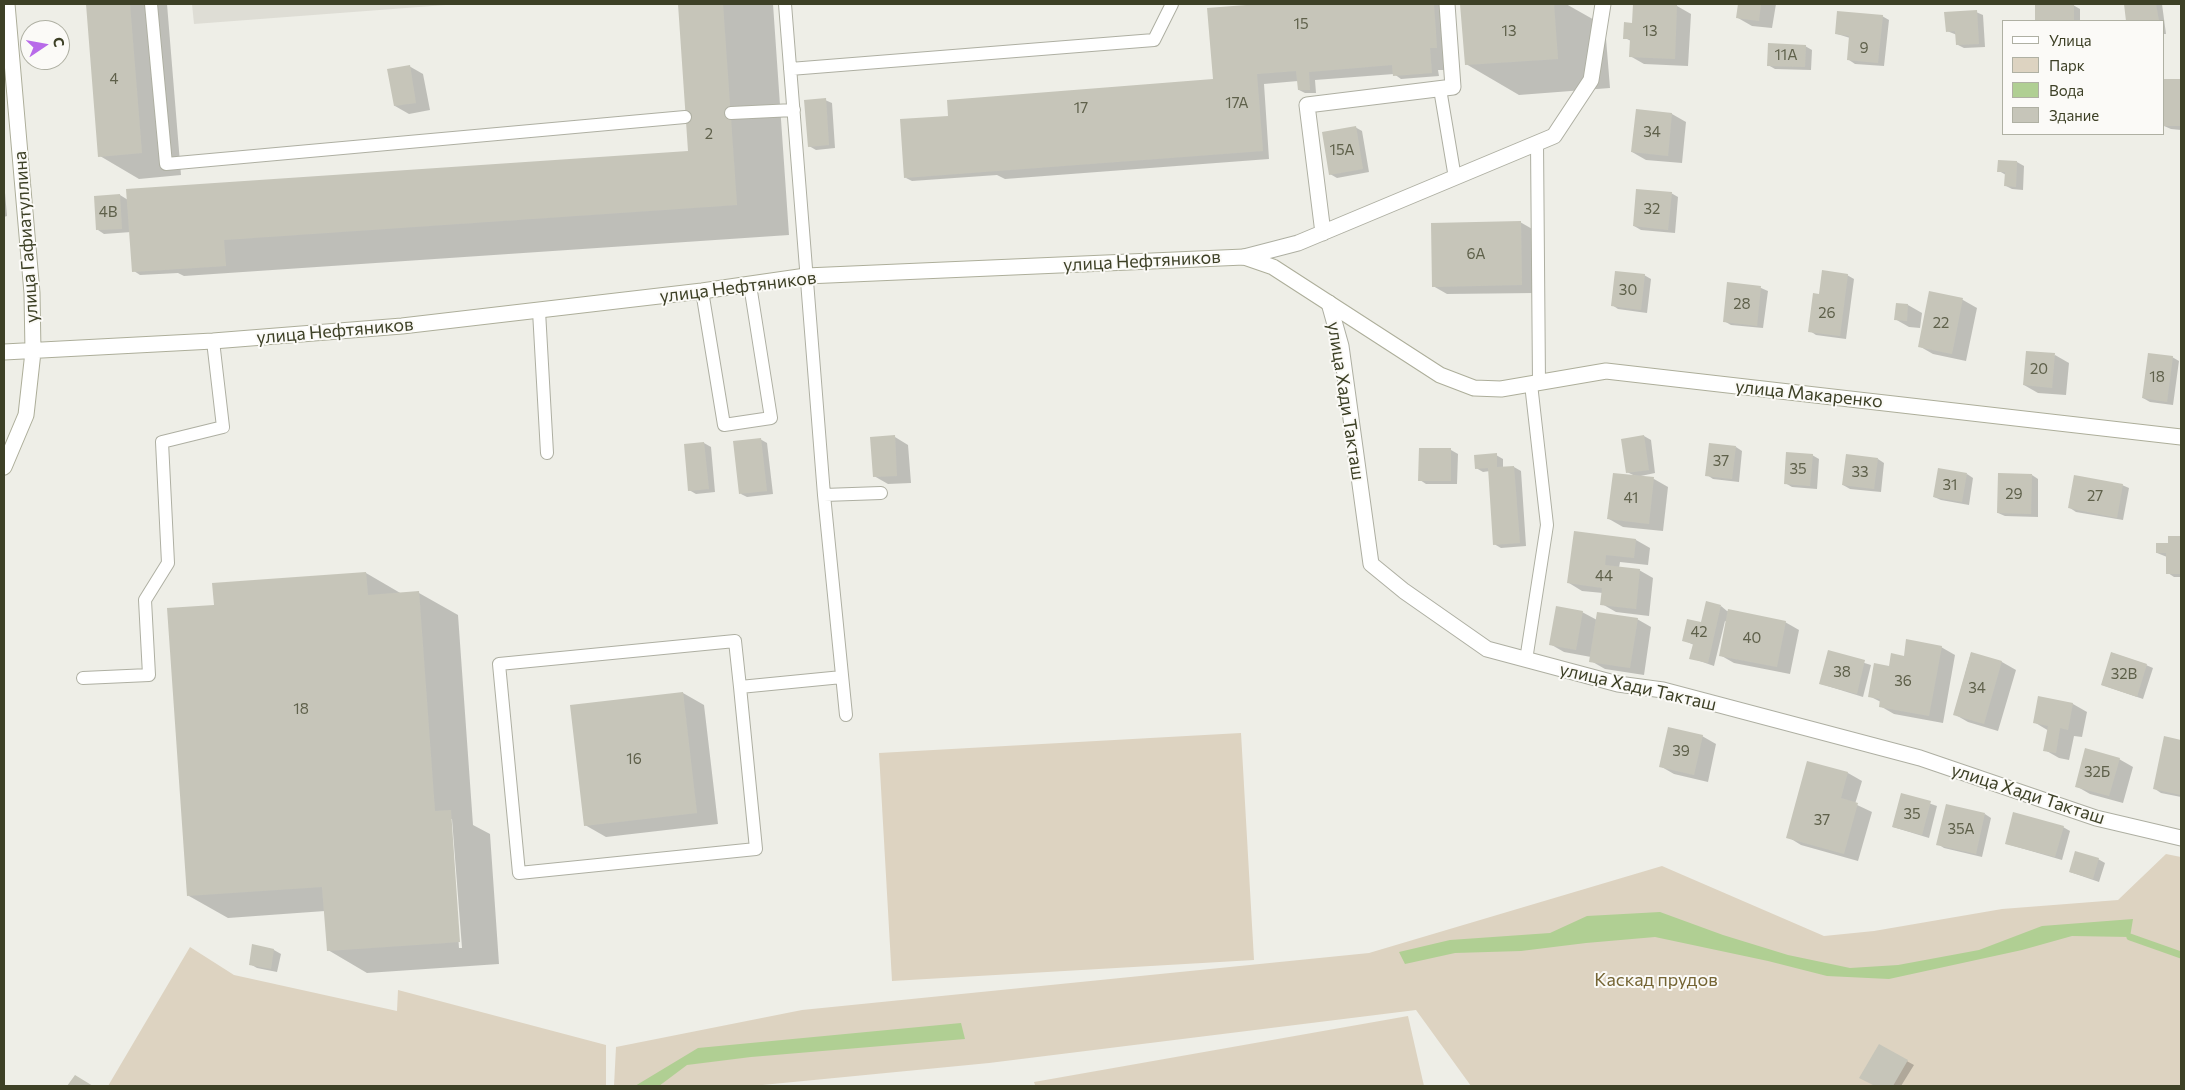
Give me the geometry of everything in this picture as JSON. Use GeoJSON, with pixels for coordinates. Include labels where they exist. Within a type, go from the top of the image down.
{"type":"FeatureCollection","features":[{"type":"Feature","properties":{"kind":"street","name":"улица Гафиатуллина"},"geometry":{"type":"LineString","coordinates":[[4,468],[26,415],[33,352],[32,293],[7,4]]}},
{"type":"Feature","properties":{"kind":"street"},"geometry":{"type":"LineString","coordinates":[[1323,233],[1307,105],[1453,87],[1447,4]]}},
{"type":"Feature","properties":{"kind":"street"},"geometry":{"type":"LineString","coordinates":[[1244,256],[1298,243],[1554,136],[1591,80],[1603,4]]}},
{"type":"Feature","properties":{"kind":"street","name":"улица Нефтяников"},"geometry":{"type":"LineString","coordinates":[[4,352],[33,352],[214,341],[402,326],[702,291],[806,276],[1244,256],[1273,267],[1440,375]]}},
{"type":"Feature","properties":{"kind":"street","name":"улица Хади Такташ"},"geometry":{"type":"LineString","coordinates":[[1329,303],[1341,346],[1371,564],[1404,591],[1486,649],[1618,684],[1663,690],[1920,758],[2096,818],[2181,838]]}},
{"type":"Feature","properties":{"kind":"street","name":"улица Макаренко"},"geometry":{"type":"LineString","coordinates":[[1440,375],[1474,388],[1501,389],[1606,371],[2181,437]]}},
{"type":"Feature","properties":{"kind":"lane"},"geometry":{"type":"LineString","coordinates":[[151,4],[166,164],[685,116]]}},
{"type":"Feature","properties":{"kind":"lane"},"geometry":{"type":"LineString","coordinates":[[785,4],[824,495],[846,715]]}},
{"type":"Feature","properties":{"kind":"lane"},"geometry":{"type":"LineString","coordinates":[[790,69],[1154,40],[1172,4]]}},
{"type":"Feature","properties":{"kind":"lane"},"geometry":{"type":"LineString","coordinates":[[1440,89],[1455,178]]}},
{"type":"Feature","properties":{"kind":"lane"},"geometry":{"type":"LineString","coordinates":[[730,114],[794,110]]}},
{"type":"Feature","properties":{"kind":"lane"},"geometry":{"type":"LineString","coordinates":[[1526,660],[1547,525],[1535,383],[1537,144]]}},
{"type":"Feature","properties":{"kind":"lane"},"geometry":{"type":"LineString","coordinates":[[702,291],[724,425],[771,418],[750,285]]}},
{"type":"Feature","properties":{"kind":"lane"},"geometry":{"type":"LineString","coordinates":[[539,311],[547,453]]}},
{"type":"Feature","properties":{"kind":"lane"},"geometry":{"type":"LineString","coordinates":[[83,678],[149,675],[145,600],[168,563],[162,442],[223,427],[214,341]]}},
{"type":"Feature","properties":{"kind":"lane"},"geometry":{"type":"LineString","coordinates":[[824,495],[881,494]]}},
{"type":"Feature","properties":{"kind":"lane"},"geometry":{"type":"LineString","coordinates":[[735,641],[740,687],[756,849],[520,873],[499,664],[735,641]]}},
{"type":"Feature","properties":{"kind":"lane"},"geometry":{"type":"LineString","coordinates":[[740,687],[842,677]]}},
{"type":"Feature","properties":{"kind":"shaded area"},"geometry":{"type":"Polygon","coordinates":[[[192,4],[459,4],[194,24],[192,4]]]}},
{"type":"Feature","properties":{"kind":"green space"},"geometry":{"type":"Polygon","coordinates":[[[1241,733],[1254,960],[892,981],[879,753],[1241,733]]]}},
{"type":"Feature","properties":{"kind":"green space","name":"Каскад прудов"},"geometry":{"type":"Polygon","coordinates":[[[2166,854],[2181,857],[2181,1086],[1471,1086],[1416,1010],[989,1063],[752,1086],[614,1086],[616,1047],[802,1010],[1369,953],[1662,866],[1824,936],[1874,931],[2002,909],[2118,900],[2166,854]]]}},
{"type":"Feature","properties":{"kind":"green space"},"geometry":{"type":"Polygon","coordinates":[[[190,947],[234,975],[397,1011],[398,990],[606,1045],[606,1086],[108,1086],[190,947]]]}},
{"type":"Feature","properties":{"kind":"green space"},"geometry":{"type":"Polygon","coordinates":[[[1408,1016],[1424,1086],[1031,1086],[1035,1085],[1034,1082],[1408,1016]]]}},
{"type":"Feature","properties":{"kind":"water"},"geometry":{"type":"Polygon","coordinates":[[[1660,912],[1723,935],[1788,955],[1850,968],[1898,965],[1979,950],[2042,926],[2133,919],[2130,937],[2072,936],[2022,950],[1889,979],[1827,976],[1768,961],[1655,937],[1521,951],[1455,953],[1405,964],[1399,952],[1450,940],[1550,933],[1587,916],[1660,912]]]}},
{"type":"Feature","properties":{"kind":"water"},"geometry":{"type":"Polygon","coordinates":[[[961,1023],[965,1039],[751,1057],[687,1065],[659,1086],[635,1086],[698,1048],[961,1023]]]}},
{"type":"Feature","properties":{"kind":"building"},"geometry":{"type":"Polygon","coordinates":[[[86,4],[130,4],[142,153],[98,157],[86,4]]]}},
{"type":"Feature","properties":{"kind":"building"},"geometry":{"type":"Polygon","coordinates":[[[678,4],[723,4],[737,205],[224,240],[226,266],[132,272],[126,189],[688,151],[678,4]]]}},
{"type":"Feature","properties":{"kind":"building"},"geometry":{"type":"Polygon","coordinates":[[[1259,4],[1434,4],[1437,48],[1430,48],[1432,73],[1393,76],[1392,65],[1309,72],[1310,90],[1298,90],[1296,71],[1257,74],[1263,151],[904,178],[900,119],[948,116],[947,100],[1213,79],[1207,8],[1259,4]]]}},
{"type":"Feature","properties":{"kind":"building"},"geometry":{"type":"Polygon","coordinates":[[[1460,4],[1554,4],[1558,59],[1465,65],[1460,4]]]}},
{"type":"Feature","properties":{"kind":"building"},"geometry":{"type":"Polygon","coordinates":[[[1633,4],[1677,5],[1675,59],[1629,57],[1630,39],[1623,39],[1624,22],[1632,23],[1633,4]]]}},
{"type":"Feature","properties":{"kind":"building"},"geometry":{"type":"Polygon","coordinates":[[[1738,4],[1761,4],[1759,21],[1736,18],[1738,4]]]}},
{"type":"Feature","properties":{"kind":"building"},"geometry":{"type":"Polygon","coordinates":[[[2035,4],[2074,4],[2074,20],[2035,20],[2035,4]]]}},
{"type":"Feature","properties":{"kind":"building"},"geometry":{"type":"Polygon","coordinates":[[[2124,4],[2156,4],[2159,20],[2126,20],[2124,4]]]}},
{"type":"Feature","properties":{"kind":"building"},"geometry":{"type":"Polygon","coordinates":[[[1977,10],[1979,44],[1956,45],[1955,31],[1946,32],[1944,12],[1977,10]]]}},
{"type":"Feature","properties":{"kind":"building"},"geometry":{"type":"Polygon","coordinates":[[[1837,11],[1883,15],[1878,63],[1847,60],[1849,36],[1835,34],[1837,11]]]}},
{"type":"Feature","properties":{"kind":"building"},"geometry":{"type":"Polygon","coordinates":[[[1768,43],[1806,45],[1805,67],[1767,66],[1768,43]]]}},
{"type":"Feature","properties":{"kind":"building"},"geometry":{"type":"Polygon","coordinates":[[[410,65],[416,103],[394,106],[387,69],[410,65]]]}},
{"type":"Feature","properties":{"kind":"building"},"geometry":{"type":"Polygon","coordinates":[[[2165,79],[2181,79],[2181,126],[2165,126],[2165,79]]]}},
{"type":"Feature","properties":{"kind":"building"},"geometry":{"type":"Polygon","coordinates":[[[826,98],[829,145],[808,147],[804,100],[826,98]]]}},
{"type":"Feature","properties":{"kind":"building"},"geometry":{"type":"Polygon","coordinates":[[[1636,109],[1672,113],[1668,156],[1631,152],[1636,109]]]}},
{"type":"Feature","properties":{"kind":"building"},"geometry":{"type":"Polygon","coordinates":[[[1356,126],[1363,169],[1329,175],[1322,132],[1356,126]]]}},
{"type":"Feature","properties":{"kind":"building"},"geometry":{"type":"Polygon","coordinates":[[[1998,160],[2017,161],[2016,187],[2004,186],[2005,172],[1997,172],[1998,160]]]}},
{"type":"Feature","properties":{"kind":"building"},"geometry":{"type":"Polygon","coordinates":[[[1636,189],[1672,192],[1668,230],[1633,226],[1636,189]]]}},
{"type":"Feature","properties":{"kind":"building"},"geometry":{"type":"Polygon","coordinates":[[[120,194],[122,229],[96,230],[94,196],[120,194]]]}},
{"type":"Feature","properties":{"kind":"building"},"geometry":{"type":"Polygon","coordinates":[[[1521,221],[1522,285],[1432,287],[1431,223],[1521,221]]]}},
{"type":"Feature","properties":{"kind":"building"},"geometry":{"type":"Polygon","coordinates":[[[1822,270],[1848,274],[1840,336],[1808,332],[1813,293],[1819,294],[1822,270]]]}},
{"type":"Feature","properties":{"kind":"building"},"geometry":{"type":"Polygon","coordinates":[[[1615,271],[1645,274],[1641,310],[1611,306],[1615,271]]]}},
{"type":"Feature","properties":{"kind":"building"},"geometry":{"type":"Polygon","coordinates":[[[1727,282],[1761,286],[1757,326],[1723,322],[1727,282]]]}},
{"type":"Feature","properties":{"kind":"building"},"geometry":{"type":"Polygon","coordinates":[[[1929,291],[1963,298],[1952,354],[1918,347],[1929,291]]]}},
{"type":"Feature","properties":{"kind":"building"},"geometry":{"type":"Polygon","coordinates":[[[1896,303],[1908,304],[1907,321],[1894,320],[1896,303]]]}},
{"type":"Feature","properties":{"kind":"building"},"geometry":{"type":"Polygon","coordinates":[[[2026,351],[2055,353],[2052,388],[2023,385],[2026,351]]]}},
{"type":"Feature","properties":{"kind":"building"},"geometry":{"type":"Polygon","coordinates":[[[2148,353],[2173,356],[2167,402],[2142,398],[2148,353]]]}},
{"type":"Feature","properties":{"kind":"building"},"geometry":{"type":"Polygon","coordinates":[[[895,435],[897,476],[873,477],[870,437],[895,435]]]}},
{"type":"Feature","properties":{"kind":"building"},"geometry":{"type":"Polygon","coordinates":[[[1644,435],[1649,470],[1626,473],[1621,439],[1644,435]]]}},
{"type":"Feature","properties":{"kind":"building"},"geometry":{"type":"Polygon","coordinates":[[[761,438],[767,491],[739,494],[733,441],[761,438]]]}},
{"type":"Feature","properties":{"kind":"building"},"geometry":{"type":"Polygon","coordinates":[[[704,442],[709,489],[688,491],[684,444],[704,442]]]}},
{"type":"Feature","properties":{"kind":"building"},"geometry":{"type":"Polygon","coordinates":[[[1709,443],[1736,446],[1732,479],[1705,476],[1709,443]]]}},
{"type":"Feature","properties":{"kind":"building"},"geometry":{"type":"Polygon","coordinates":[[[1419,448],[1451,448],[1451,481],[1418,481],[1419,448]]]}},
{"type":"Feature","properties":{"kind":"building"},"geometry":{"type":"Polygon","coordinates":[[[1786,452],[1813,454],[1810,486],[1784,484],[1786,452]]]}},
{"type":"Feature","properties":{"kind":"building"},"geometry":{"type":"Polygon","coordinates":[[[1497,453],[1497,467],[1514,466],[1520,543],[1493,545],[1488,468],[1475,469],[1474,455],[1497,453]]]}},
{"type":"Feature","properties":{"kind":"building"},"geometry":{"type":"Polygon","coordinates":[[[1846,454],[1878,458],[1874,489],[1842,485],[1846,454]]]}},
{"type":"Feature","properties":{"kind":"building"},"geometry":{"type":"Polygon","coordinates":[[[1938,468],[1967,473],[1962,502],[1933,497],[1938,468]]]}},
{"type":"Feature","properties":{"kind":"building"},"geometry":{"type":"Polygon","coordinates":[[[1613,473],[1654,477],[1649,524],[1607,519],[1613,473]]]}},
{"type":"Feature","properties":{"kind":"building"},"geometry":{"type":"Polygon","coordinates":[[[1998,473],[2032,474],[2031,514],[1997,513],[1998,473]]]}},
{"type":"Feature","properties":{"kind":"building"},"geometry":{"type":"Polygon","coordinates":[[[2074,475],[2123,484],[2117,518],[2068,508],[2074,475]]]}},
{"type":"Feature","properties":{"kind":"building"},"geometry":{"type":"Polygon","coordinates":[[[1574,531],[1636,539],[1634,558],[1606,555],[1605,565],[1640,569],[1636,609],[1600,605],[1602,588],[1567,583],[1574,531]]]}},
{"type":"Feature","properties":{"kind":"building"},"geometry":{"type":"Polygon","coordinates":[[[2168,536],[2181,536],[2181,574],[2166,574],[2166,553],[2156,553],[2156,543],[2168,543],[2168,536]]]}},
{"type":"Feature","properties":{"kind":"building"},"geometry":{"type":"Polygon","coordinates":[[[366,572],[368,595],[419,591],[435,811],[451,810],[460,942],[327,951],[322,887],[187,896],[167,608],[214,605],[212,583],[366,572]]]}},
{"type":"Feature","properties":{"kind":"building"},"geometry":{"type":"Polygon","coordinates":[[[1706,601],[1721,605],[1708,663],[1689,659],[1693,644],[1682,641],[1687,619],[1701,622],[1706,601]]]}},
{"type":"Feature","properties":{"kind":"building"},"geometry":{"type":"Polygon","coordinates":[[[1556,606],[1583,611],[1576,650],[1549,645],[1556,606]]]}},
{"type":"Feature","properties":{"kind":"building"},"geometry":{"type":"Polygon","coordinates":[[[1728,609],[1786,621],[1777,667],[1719,656],[1728,609]]]}},
{"type":"Feature","properties":{"kind":"building"},"geometry":{"type":"Polygon","coordinates":[[[1597,612],[1638,618],[1630,668],[1589,662],[1597,612]]]}},
{"type":"Feature","properties":{"kind":"building"},"geometry":{"type":"Polygon","coordinates":[[[1906,639],[1942,646],[1929,716],[1879,707],[1880,699],[1868,697],[1874,663],[1889,666],[1891,653],[1904,656],[1906,639]]]}},
{"type":"Feature","properties":{"kind":"building"},"geometry":{"type":"Polygon","coordinates":[[[1828,650],[1865,660],[1857,694],[1819,684],[1828,650]]]}},
{"type":"Feature","properties":{"kind":"building"},"geometry":{"type":"Polygon","coordinates":[[[1971,652],[2002,661],[1984,724],[1953,715],[1971,652]]]}},
{"type":"Feature","properties":{"kind":"building"},"geometry":{"type":"Polygon","coordinates":[[[2111,652],[2147,664],[2137,697],[2101,685],[2111,652]]]}},
{"type":"Feature","properties":{"kind":"building"},"geometry":{"type":"Polygon","coordinates":[[[683,692],[697,813],[584,826],[570,705],[683,692]]]}},
{"type":"Feature","properties":{"kind":"building"},"geometry":{"type":"Polygon","coordinates":[[[2038,696],[2073,703],[2068,730],[2060,728],[2056,753],[2043,751],[2048,726],[2033,723],[2038,696]]]}},
{"type":"Feature","properties":{"kind":"building"},"geometry":{"type":"Polygon","coordinates":[[[1668,727],[1703,735],[1694,775],[1659,767],[1668,727]]]}},
{"type":"Feature","properties":{"kind":"building"},"geometry":{"type":"Polygon","coordinates":[[[2164,736],[2181,740],[2181,795],[2153,789],[2164,736]]]}},
{"type":"Feature","properties":{"kind":"building"},"geometry":{"type":"Polygon","coordinates":[[[2085,748],[2120,758],[2109,796],[2075,787],[2085,748]]]}},
{"type":"Feature","properties":{"kind":"building"},"geometry":{"type":"Polygon","coordinates":[[[1807,761],[1848,772],[1841,798],[1858,803],[1844,854],[1786,838],[1807,761]]]}},
{"type":"Feature","properties":{"kind":"building"},"geometry":{"type":"Polygon","coordinates":[[[1901,793],[1931,801],[1922,835],[1892,827],[1901,793]]]}},
{"type":"Feature","properties":{"kind":"building"},"geometry":{"type":"Polygon","coordinates":[[[1946,804],[1985,813],[1976,854],[1936,845],[1946,804]]]}},
{"type":"Feature","properties":{"kind":"building"},"geometry":{"type":"Polygon","coordinates":[[[2013,812],[2064,826],[2055,857],[2005,844],[2013,812]]]}},
{"type":"Feature","properties":{"kind":"building"},"geometry":{"type":"Polygon","coordinates":[[[2075,851],[2099,858],[2093,879],[2069,872],[2075,851]]]}},
{"type":"Feature","properties":{"kind":"building"},"geometry":{"type":"Polygon","coordinates":[[[252,944],[274,949],[271,969],[249,965],[252,944]]]}},
{"type":"Feature","properties":{"kind":"building"},"geometry":{"type":"Polygon","coordinates":[[[1879,1044],[1908,1060],[1893,1086],[1875,1086],[1859,1078],[1879,1044]]]}},
{"type":"Feature","properties":{"kind":"building"},"geometry":{"type":"Polygon","coordinates":[[[75,1075],[93,1086],[67,1086],[75,1075]]]}},
{"type":"Feature","properties":{"kind":"waterway"},"geometry":{"type":"LineString","coordinates":[[2130,937],[2181,955]]}}]}
